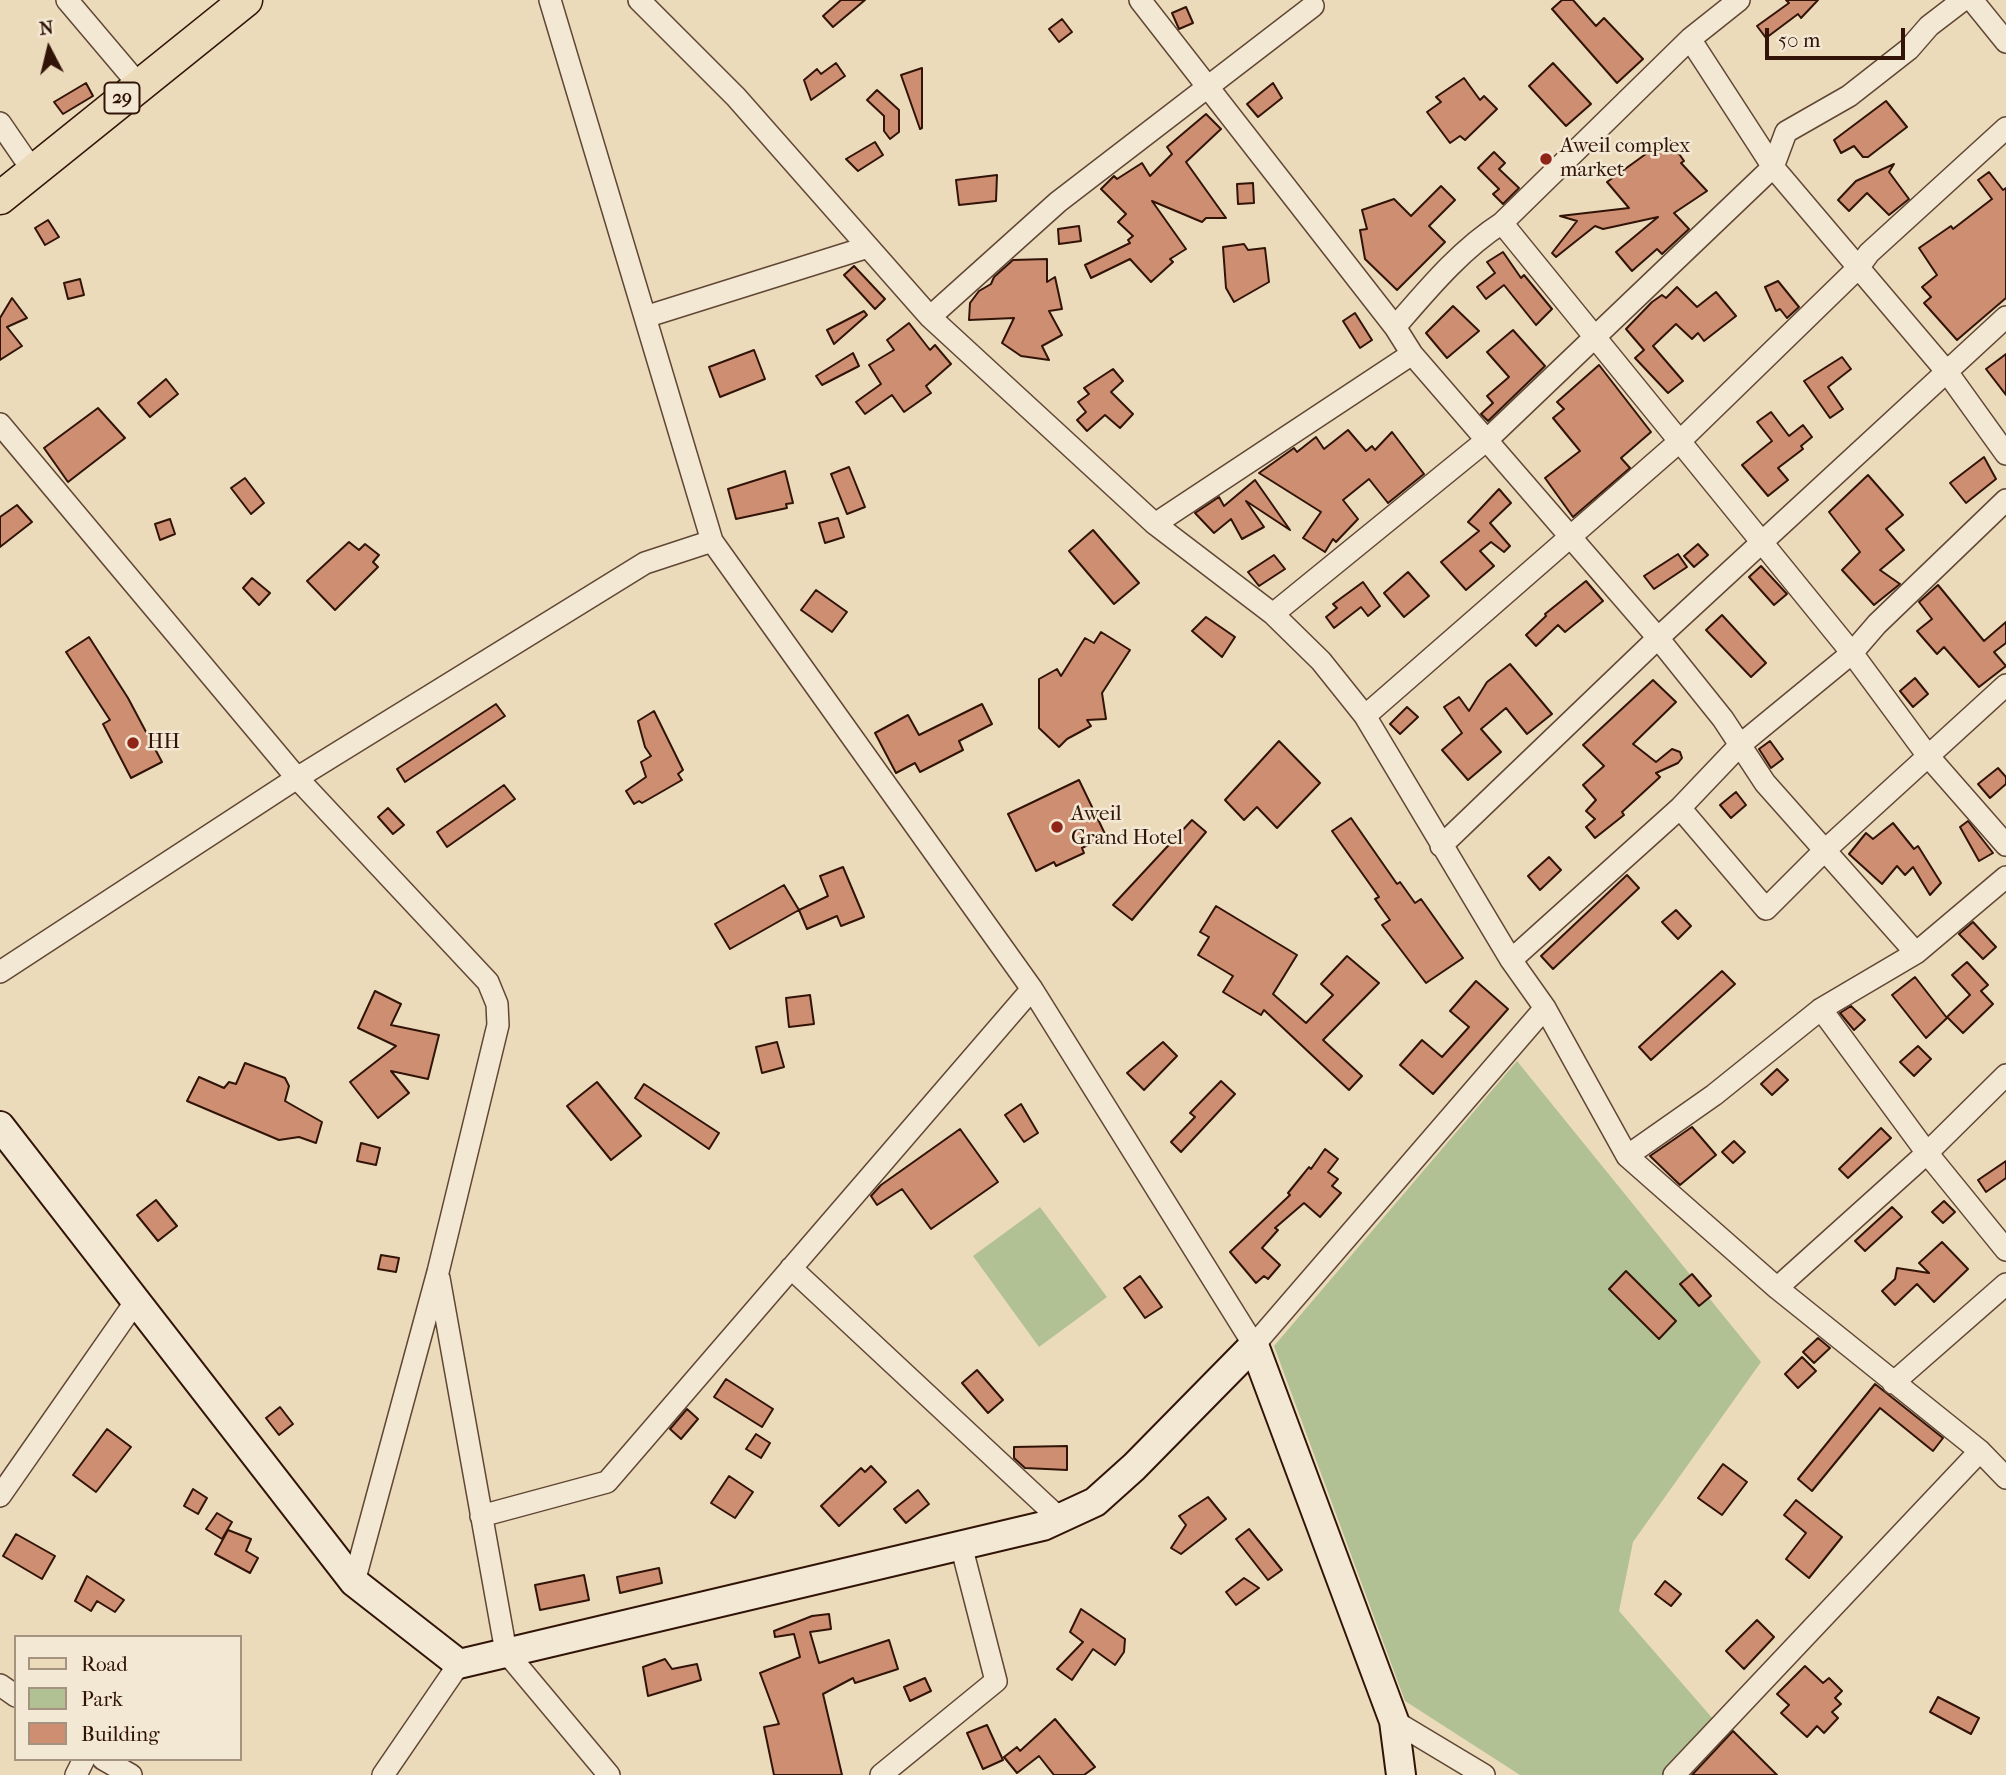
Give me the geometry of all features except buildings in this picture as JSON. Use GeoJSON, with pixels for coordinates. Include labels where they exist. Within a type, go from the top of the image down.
{"type":"FeatureCollection","features":[{"type":"Feature","properties":{"kind":"main road","name":"29"},"geometry":{"type":"LineString","coordinates":[[0,198],[246,0]]}},
{"type":"Feature","properties":{"kind":"street"},"geometry":{"type":"LineString","coordinates":[[67,0],[139,85]]}},
{"type":"Feature","properties":{"kind":"street"},"geometry":{"type":"LineString","coordinates":[[550,0],[712,541],[1032,989],[1254,1345],[1394,1721],[1401,1775]]}},
{"type":"Feature","properties":{"kind":"street"},"geometry":{"type":"LineString","coordinates":[[639,0],[736,97],[930,317],[1155,524],[1273,614],[1321,661],[1365,716],[1511,960],[1545,1008],[1626,1156],[1777,1288],[1980,1451],[2006,1478]]}},
{"type":"Feature","properties":{"kind":"street"},"geometry":{"type":"LineString","coordinates":[[1140,0],[1395,327],[1412,354],[1658,639],[1765,783],[1823,852],[1916,953]]}},
{"type":"Feature","properties":{"kind":"street"},"geometry":{"type":"LineString","coordinates":[[1395,327],[1435,281],[1481,237],[1502,223],[1690,39],[1739,0]]}},
{"type":"Feature","properties":{"kind":"street"},"geometry":{"type":"LineString","coordinates":[[1273,614],[1488,439],[1596,338],[1773,167],[1787,132],[1849,96],[1909,49],[1929,26],[1963,0]]}},
{"type":"Feature","properties":{"kind":"street"},"geometry":{"type":"LineString","coordinates":[[1972,0],[2006,43]]}},
{"type":"Feature","properties":{"kind":"street"},"geometry":{"type":"LineString","coordinates":[[930,317],[1058,202],[1313,6]]}},
{"type":"Feature","properties":{"kind":"street"},"geometry":{"type":"LineString","coordinates":[[1690,39],[1773,167],[1947,372],[2006,454]]}},
{"type":"Feature","properties":{"kind":"street"},"geometry":{"type":"LineString","coordinates":[[0,123],[33,171]]}},
{"type":"Feature","properties":{"kind":"street"},"geometry":{"type":"LineString","coordinates":[[1365,716],[1680,441],[1858,268],[1869,253],[2006,128]]}},
{"type":"Feature","properties":{"kind":"street"},"geometry":{"type":"LineString","coordinates":[[1502,223],[1852,653],[1928,756],[2006,845]]}},
{"type":"Feature","properties":{"kind":"street"},"geometry":{"type":"LineString","coordinates":[[645,317],[869,247]]}},
{"type":"Feature","properties":{"kind":"street"},"geometry":{"type":"LineString","coordinates":[[1441,846],[1658,639],[2006,317]]}},
{"type":"Feature","properties":{"kind":"street"},"geometry":{"type":"LineString","coordinates":[[1155,524],[1412,354]]}},
{"type":"Feature","properties":{"kind":"street"},"geometry":{"type":"LineString","coordinates":[[0,424],[297,778],[488,982],[498,1004],[498,1025],[438,1272],[354,1582]]}},
{"type":"Feature","properties":{"kind":"street"},"geometry":{"type":"LineString","coordinates":[[1511,960],[1680,808],[1740,746],[1852,653],[1877,624],[2006,500]]}},
{"type":"Feature","properties":{"kind":"street"},"geometry":{"type":"LineString","coordinates":[[0,972],[297,778],[645,563],[712,541]]}},
{"type":"Feature","properties":{"kind":"street"},"geometry":{"type":"LineString","coordinates":[[1680,808],[1766,909],[1823,852],[2006,685]]}},
{"type":"Feature","properties":{"kind":"street"},"geometry":{"type":"LineString","coordinates":[[1626,1156],[1714,1094],[1821,1009],[1916,953],[2006,877]]}},
{"type":"Feature","properties":{"kind":"street"},"geometry":{"type":"LineString","coordinates":[[481,1516],[607,1482],[1032,989]]}},
{"type":"Feature","properties":{"kind":"street"},"geometry":{"type":"LineString","coordinates":[[383,1775],[459,1664],[1042,1526],[1094,1502],[1134,1467],[1254,1345],[1545,1008]]}},
{"type":"Feature","properties":{"kind":"street"},"geometry":{"type":"LineString","coordinates":[[1821,1009],[1927,1153],[2006,1250]]}},
{"type":"Feature","properties":{"kind":"street"},"geometry":{"type":"LineString","coordinates":[[1777,1288],[1927,1153],[2006,1075]]}},
{"type":"Feature","properties":{"kind":"street"},"geometry":{"type":"LineString","coordinates":[[0,1126],[354,1582],[459,1664]]}},
{"type":"Feature","properties":{"kind":"street"},"geometry":{"type":"LineString","coordinates":[[791,1268],[1059,1518]]}},
{"type":"Feature","properties":{"kind":"street"},"geometry":{"type":"LineString","coordinates":[[438,1272],[506,1652],[609,1775]]}},
{"type":"Feature","properties":{"kind":"street"},"geometry":{"type":"LineString","coordinates":[[1893,1383],[2006,1284]]}},
{"type":"Feature","properties":{"kind":"street"},"geometry":{"type":"LineString","coordinates":[[0,1496],[136,1301]]}},
{"type":"Feature","properties":{"kind":"street"},"geometry":{"type":"LineString","coordinates":[[1674,1775],[1980,1451]]}},
{"type":"Feature","properties":{"kind":"street"},"geometry":{"type":"LineString","coordinates":[[881,1775],[996,1681],[961,1545]]}},
{"type":"Feature","properties":{"kind":"street"},"geometry":{"type":"LineString","coordinates":[[1394,1721],[1484,1775]]}},
{"type":"Feature","properties":{"kind":"street"},"geometry":{"type":"LineString","coordinates":[[106,1761],[131,1775]]}},
{"type":"Feature","properties":{"kind":"green space"},"geometry":{"type":"Polygon","coordinates":[[[1517,1061],[1761,1362],[1633,1542],[1619,1611],[1714,1720],[1662,1775],[1520,1775],[1405,1701],[1274,1346],[1517,1061]]]}},
{"type":"Feature","properties":{"kind":"green space"},"geometry":{"type":"Polygon","coordinates":[[[1040,1207],[1107,1297],[1039,1347],[973,1256],[1040,1207]]]}},
{"type":"Feature","properties":{"kind":"place","name":"Aweil complex market"},"geometry":{"type":"Point","coordinates":[1546,159]}},
{"type":"Feature","properties":{"kind":"place","name":"HH"},"geometry":{"type":"Point","coordinates":[133,743]}},
{"type":"Feature","properties":{"kind":"place","name":"Aweil Grand Hotel"},"geometry":{"type":"Point","coordinates":[1057,827]}}]}
